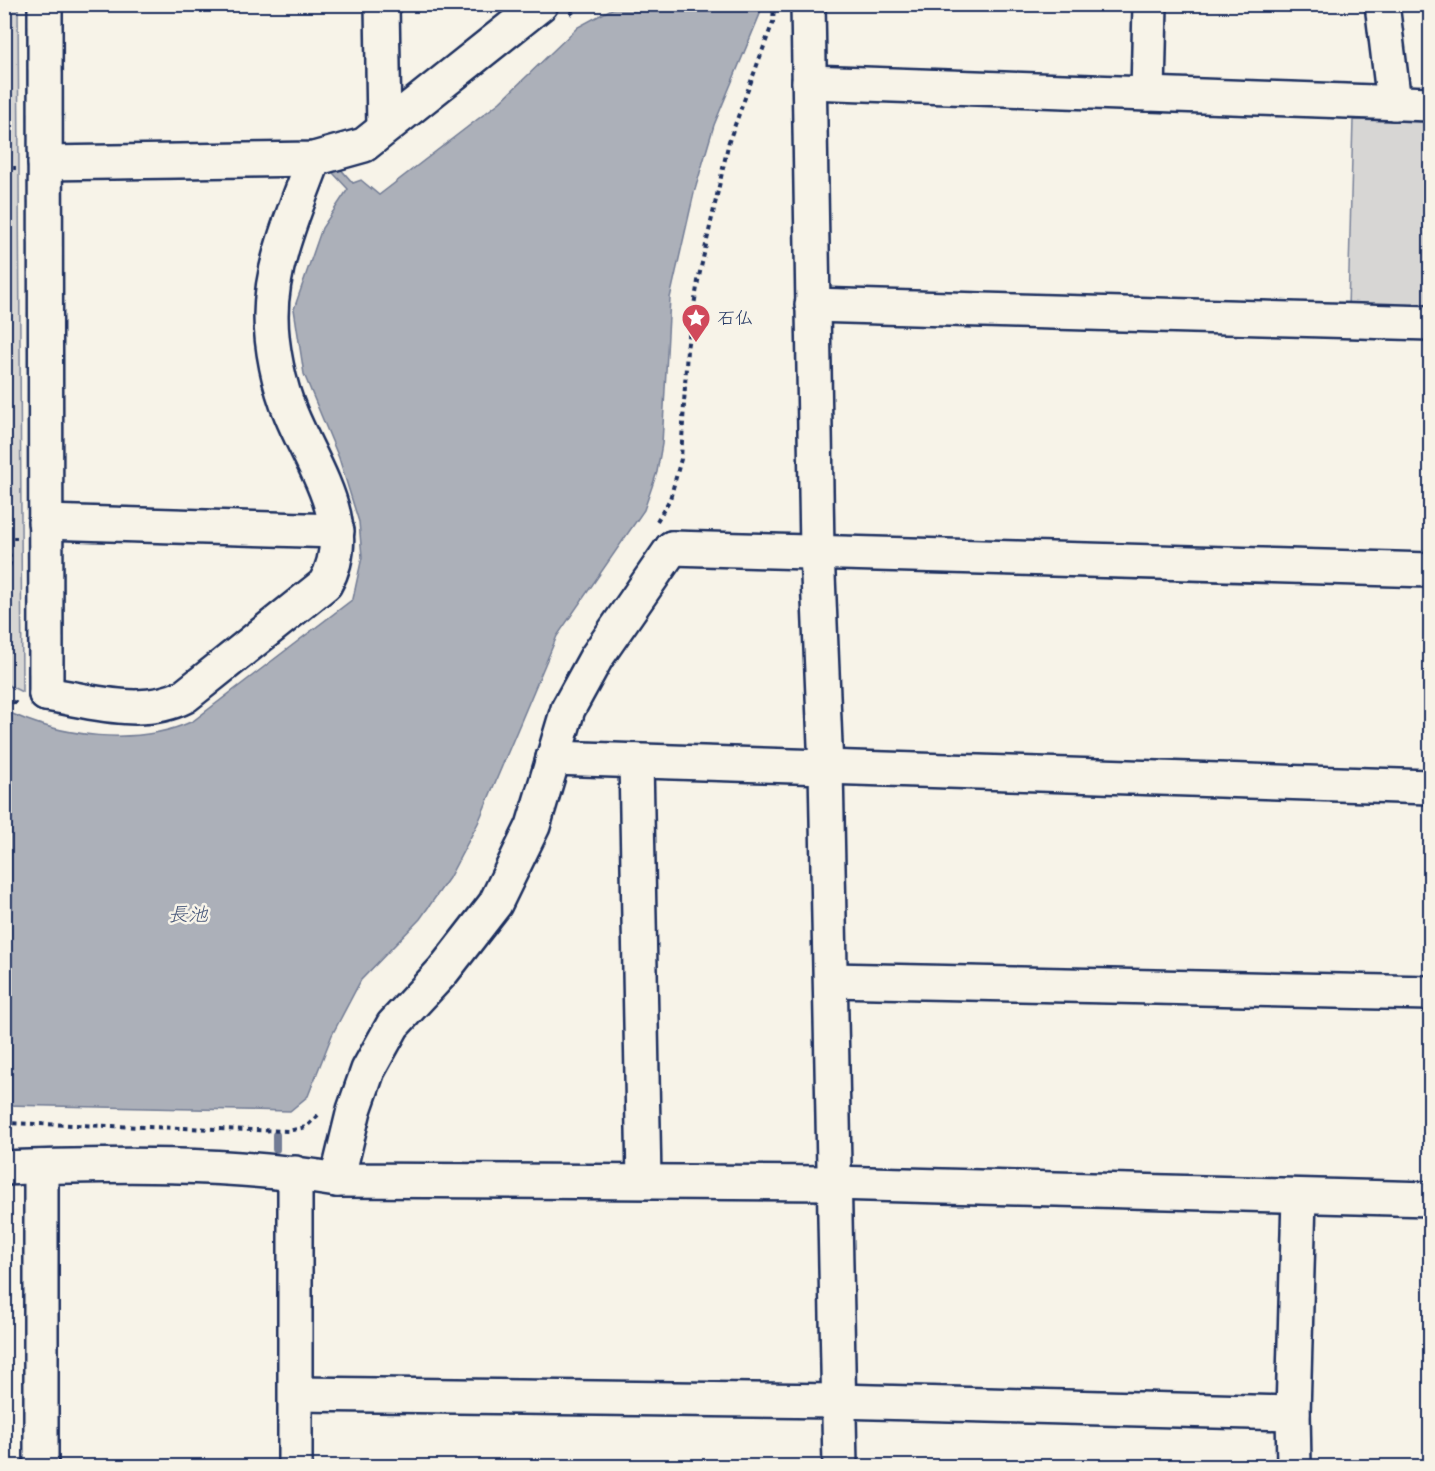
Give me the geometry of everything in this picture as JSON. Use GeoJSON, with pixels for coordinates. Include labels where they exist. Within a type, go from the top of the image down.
{"type":"FeatureCollection","features":[{"type":"Feature","properties":{"kind":"street"},"geometry":{"type":"LineString","coordinates":[[45,4],[45,522],[33,700],[131,708],[167,705],[185,696],[325,584],[336,566],[337,531],[329,495],[290,412],[276,359],[271,317],[273,288],[286,236],[314,159]]}},
{"type":"Feature","properties":{"kind":"street"},"geometry":{"type":"LineString","coordinates":[[382,4],[384,128]]}},
{"type":"Feature","properties":{"kind":"street"},"geometry":{"type":"LineString","coordinates":[[45,163],[314,159],[364,145],[541,4]]}},
{"type":"Feature","properties":{"kind":"street"},"geometry":{"type":"LineString","coordinates":[[808,4],[817,551],[826,769],[840,1467]]}},
{"type":"Feature","properties":{"kind":"street"},"geometry":{"type":"LineString","coordinates":[[1148,94],[1150,4]]}},
{"type":"Feature","properties":{"kind":"street"},"geometry":{"type":"LineString","coordinates":[[1382,4],[1394,103]]}},
{"type":"Feature","properties":{"kind":"street"},"geometry":{"type":"LineString","coordinates":[[808,82],[1431,104]]}},
{"type":"Feature","properties":{"kind":"street"},"geometry":{"type":"LineString","coordinates":[[812,304],[1431,323]]}},
{"type":"Feature","properties":{"kind":"street"},"geometry":{"type":"LineString","coordinates":[[45,522],[337,531]]}},
{"type":"Feature","properties":{"kind":"street"},"geometry":{"type":"LineString","coordinates":[[337,1180],[354,1110],[368,1070],[393,1025],[443,971],[495,904],[533,826],[568,709],[662,539],[817,551],[1431,570]]}},
{"type":"Feature","properties":{"kind":"street"},"geometry":{"type":"LineString","coordinates":[[553,758],[826,769],[1431,787]]}},
{"type":"Feature","properties":{"kind":"street"},"geometry":{"type":"LineString","coordinates":[[636,761],[644,1181]]}},
{"type":"Feature","properties":{"kind":"street"},"geometry":{"type":"LineString","coordinates":[[831,980],[1431,993]]}},
{"type":"Feature","properties":{"kind":"street"},"geometry":{"type":"LineString","coordinates":[[41,1167],[41,1467]]}},
{"type":"Feature","properties":{"kind":"street"},"geometry":{"type":"LineString","coordinates":[[4,1168],[191,1167],[295,1173],[337,1180],[833,1183],[1431,1199]]}},
{"type":"Feature","properties":{"kind":"street"},"geometry":{"type":"LineString","coordinates":[[295,1173],[295,1467]]}},
{"type":"Feature","properties":{"kind":"street"},"geometry":{"type":"LineString","coordinates":[[1294,1467],[1293,1413],[1299,1197]]}},
{"type":"Feature","properties":{"kind":"street"},"geometry":{"type":"LineString","coordinates":[[296,1394],[837,1401],[1293,1413]]}},
{"type":"Feature","properties":{"kind":"path"},"geometry":{"type":"LineString","coordinates":[[662,539],[681,459],[687,349],[698,281],[729,141],[773,22],[774,4]]}},
{"type":"Feature","properties":{"kind":"path"},"geometry":{"type":"LineString","coordinates":[[4,546],[11,556],[10,564],[4,573]]}},
{"type":"Feature","properties":{"kind":"path"},"geometry":{"type":"LineString","coordinates":[[4,698],[33,700]]}},
{"type":"Feature","properties":{"kind":"path"},"geometry":{"type":"LineString","coordinates":[[4,1123],[288,1131],[306,1126],[321,1113],[326,1103]]}},
{"type":"Feature","properties":{"kind":"shaded area"},"geometry":{"type":"Polygon","coordinates":[[[18,4],[22,692],[4,683],[4,5],[18,4]]]}},
{"type":"Feature","properties":{"kind":"shaded area"},"geometry":{"type":"Polygon","coordinates":[[[1353,120],[1430,122],[1430,312],[1348,309],[1353,120]]]}},
{"type":"Feature","properties":{"kind":"water","name":"長池"},"geometry":{"type":"Polygon","coordinates":[[[619,5],[760,5],[760,14],[714,125],[694,193],[670,298],[662,444],[657,472],[644,510],[557,636],[478,823],[449,878],[420,919],[361,980],[332,1035],[308,1096],[290,1111],[5,1105],[4,710],[49,727],[98,735],[123,736],[171,729],[193,721],[353,599],[362,557],[359,522],[339,458],[304,374],[294,309],[322,228],[348,189],[333,173],[338,166],[353,183],[361,180],[379,195],[500,102],[578,27],[619,5]]]}},
{"type":"Feature","properties":{"kind":"waterway"},"geometry":{"type":"LineString","coordinates":[[276,1135],[276,1149]]}},
{"type":"Feature","properties":{"kind":"place","name":"石仏"},"geometry":{"type":"Point","coordinates":[696,344]}}]}
